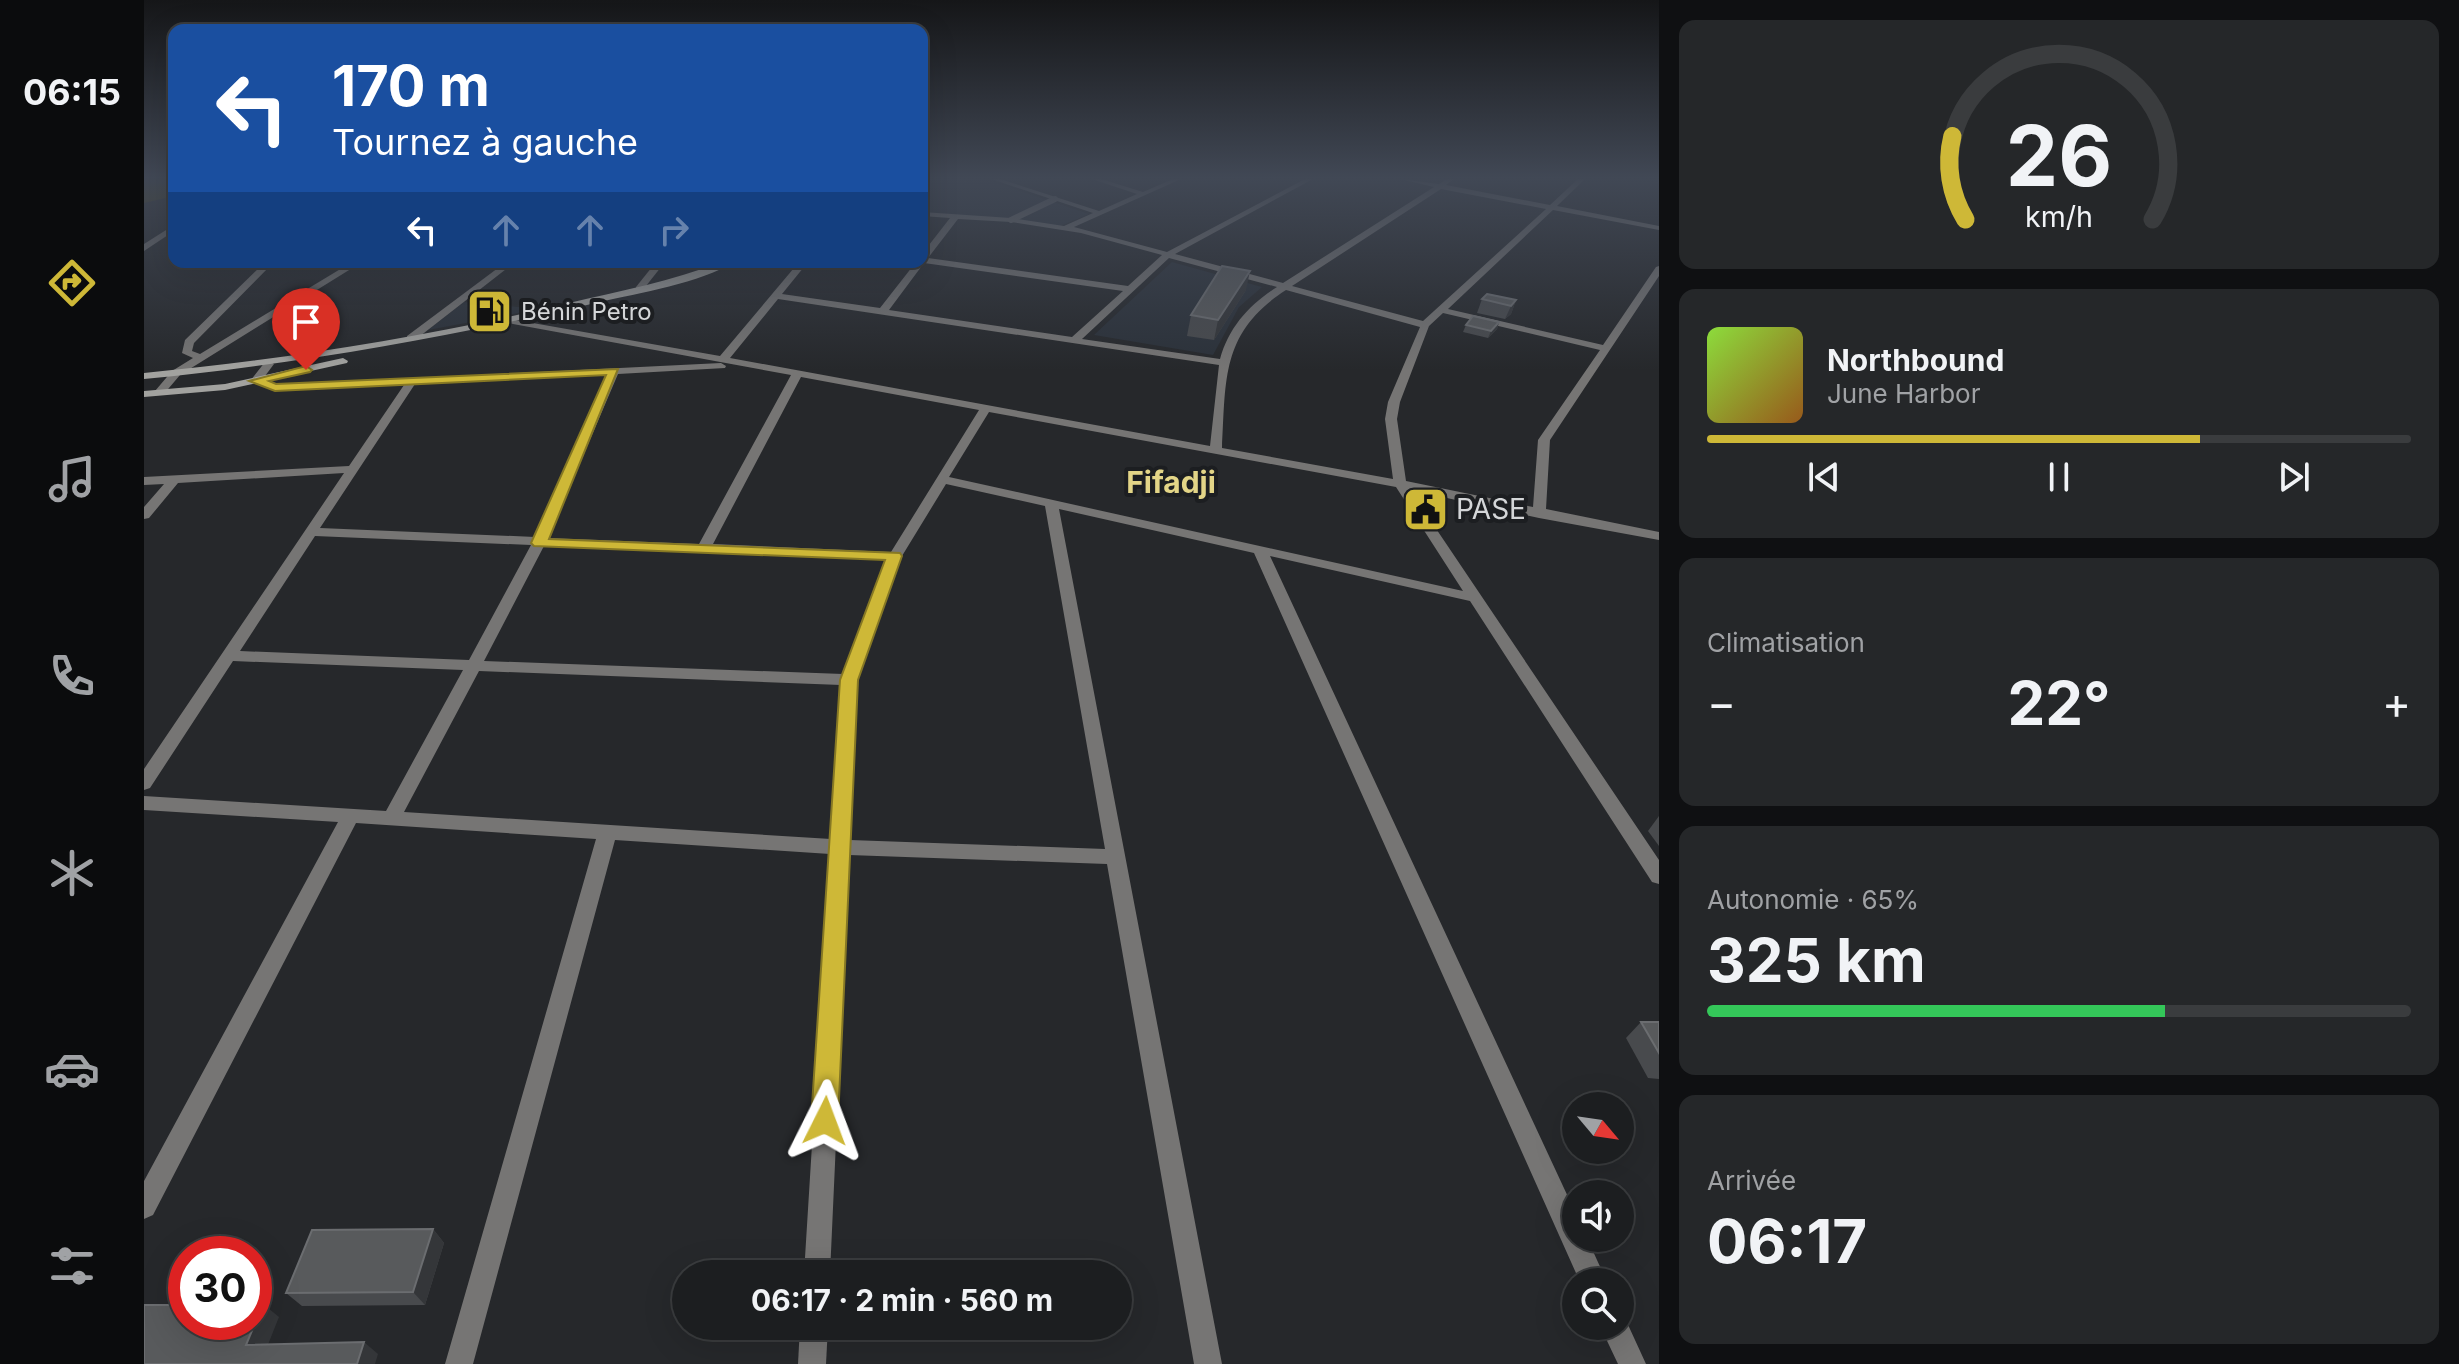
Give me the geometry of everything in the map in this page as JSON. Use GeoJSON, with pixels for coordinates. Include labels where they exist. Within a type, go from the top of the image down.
{"type":"FeatureCollection","features":[{"type":"Feature","properties":{"kind":"main road"},"geometry":{"type":"LineString","coordinates":[[144,376],[269,364],[513,321],[709,268]]}},
{"type":"Feature","properties":{"kind":"main road"},"geometry":{"type":"LineString","coordinates":[[144,394],[255,381],[470,329]]}},
{"type":"Feature","properties":{"kind":"street"},"geometry":{"type":"LineString","coordinates":[[1121,243],[1425,325]]}},
{"type":"Feature","properties":{"kind":"street"},"geometry":{"type":"LineString","coordinates":[[1075,340],[1167,255],[1190,243]]}},
{"type":"Feature","properties":{"kind":"street"},"geometry":{"type":"LineString","coordinates":[[1216,450],[1223,363],[1230,338],[1244,318],[1353,243]]}},
{"type":"Feature","properties":{"kind":"street"},"geometry":{"type":"LineString","coordinates":[[1516,243],[1425,325],[1394,402],[1391,419],[1400,484],[1659,876]]}},
{"type":"Feature","properties":{"kind":"street"},"geometry":{"type":"LineString","coordinates":[[928,262],[1130,289]]}},
{"type":"Feature","properties":{"kind":"street"},"geometry":{"type":"LineString","coordinates":[[202,358],[187,353],[189,342],[264,268]]}},
{"type":"Feature","properties":{"kind":"street"},"geometry":{"type":"LineString","coordinates":[[159,393],[176,373],[348,268]]}},
{"type":"Feature","properties":{"kind":"street"},"geometry":{"type":"LineString","coordinates":[[411,338],[503,268]]}},
{"type":"Feature","properties":{"kind":"street"},"geometry":{"type":"LineString","coordinates":[[639,289],[656,268]]}},
{"type":"Feature","properties":{"kind":"street"},"geometry":{"type":"LineString","coordinates":[[723,359],[799,268]]}},
{"type":"Feature","properties":{"kind":"street"},"geometry":{"type":"LineString","coordinates":[[882,312],[916,268]]}},
{"type":"Feature","properties":{"kind":"street"},"geometry":{"type":"LineString","coordinates":[[1539,514],[1544,440],[1659,269]]}},
{"type":"Feature","properties":{"kind":"street"},"geometry":{"type":"LineString","coordinates":[[778,296],[1223,363]]}},
{"type":"Feature","properties":{"kind":"street"},"geometry":{"type":"LineString","coordinates":[[1441,310],[1605,348]]}},
{"type":"Feature","properties":{"kind":"street"},"geometry":{"type":"LineString","coordinates":[[513,321],[1400,484],[1659,536]]}},
{"type":"Feature","properties":{"kind":"street"},"geometry":{"type":"LineString","coordinates":[[269,364],[255,381],[275,388],[751,364]]}},
{"type":"Feature","properties":{"kind":"street"},"geometry":{"type":"LineString","coordinates":[[391,820],[539,543],[614,371]]}},
{"type":"Feature","properties":{"kind":"street"},"geometry":{"type":"LineString","coordinates":[[704,548],[798,373]]}},
{"type":"Feature","properties":{"kind":"street"},"geometry":{"type":"LineString","coordinates":[[144,783],[411,382]]}},
{"type":"Feature","properties":{"kind":"street"},"geometry":{"type":"LineString","coordinates":[[818,1260],[849,680],[895,556],[986,407]]}},
{"type":"Feature","properties":{"kind":"street"},"geometry":{"type":"LineString","coordinates":[[144,481],[354,469]]}},
{"type":"Feature","properties":{"kind":"street"},"geometry":{"type":"LineString","coordinates":[[942,479],[1475,598]]}},
{"type":"Feature","properties":{"kind":"street"},"geometry":{"type":"LineString","coordinates":[[144,515],[174,480]]}},
{"type":"Feature","properties":{"kind":"street"},"geometry":{"type":"LineString","coordinates":[[1051,502],[1208,1364]]}},
{"type":"Feature","properties":{"kind":"street"},"geometry":{"type":"LineString","coordinates":[[312,532],[895,556]]}},
{"type":"Feature","properties":{"kind":"street"},"geometry":{"type":"LineString","coordinates":[[1259,548],[1588,1268]]}},
{"type":"Feature","properties":{"kind":"street"},"geometry":{"type":"LineString","coordinates":[[229,656],[849,680]]}},
{"type":"Feature","properties":{"kind":"street"},"geometry":{"type":"LineString","coordinates":[[144,803],[839,847],[1117,857]]}},
{"type":"Feature","properties":{"kind":"street"},"geometry":{"type":"LineString","coordinates":[[144,1206],[350,817]]}},
{"type":"Feature","properties":{"kind":"street"},"geometry":{"type":"LineString","coordinates":[[459,1364],[608,831]]}},
{"type":"Feature","properties":{"kind":"street"},"geometry":{"type":"LineString","coordinates":[[812,1364],[813,1340]]}},
{"type":"Feature","properties":{"kind":"street"},"geometry":{"type":"LineString","coordinates":[[1621,1340],[1632,1364]]}},
{"type":"Feature","properties":{"kind":"shaded area"},"geometry":{"type":"Polygon","coordinates":[[[1172,262],[1262,287],[1239,307],[1213,355],[1094,335],[1172,262]]]}},
{"type":"Feature","properties":{"kind":"shaded area"},"geometry":{"type":"Polygon","coordinates":[[[464,302],[540,309],[428,330],[464,302]]]}},
{"type":"Feature","properties":{"kind":"building"},"geometry":{"type":"Polygon","coordinates":[[[1222,266],[1250,271],[1218,320],[1191,315],[1222,266]]]}},
{"type":"Feature","properties":{"kind":"building"},"geometry":{"type":"Polygon","coordinates":[[[1487,294],[1516,300],[1511,306],[1482,299],[1487,294]]]}},
{"type":"Feature","properties":{"kind":"building"},"geometry":{"type":"Polygon","coordinates":[[[1473,316],[1499,322],[1491,331],[1466,325],[1473,316]]]}},
{"type":"Feature","properties":{"kind":"building"},"geometry":{"type":"Polygon","coordinates":[[[1641,1022],[1659,1022],[1659,1053],[1641,1022]]]}},
{"type":"Feature","properties":{"kind":"building"},"geometry":{"type":"Polygon","coordinates":[[[433,1229],[413,1292],[286,1293],[312,1230],[433,1229]]]}},
{"type":"Feature","properties":{"kind":"building"},"geometry":{"type":"Polygon","coordinates":[[[144,1305],[168,1305],[168,1340],[248,1340],[246,1345],[364,1342],[357,1364],[144,1364],[144,1305]]]}},
{"type":"Feature","properties":{"kind":"place","name":"Bénin Petro"},"geometry":{"type":"Point","coordinates":[490,312]}},
{"type":"Feature","properties":{"kind":"place","name":"PASE"},"geometry":{"type":"Point","coordinates":[1425,509]}},
{"type":"Feature","properties":{"kind":"district","name":"Fifadji"},"geometry":{"type":"Point","coordinates":[1171,483]}},
{"type":"Feature","properties":{"kind":"route"},"geometry":{"type":"LineString","coordinates":[[306,370],[255,381],[275,388],[614,371],[539,543],[895,556],[849,680],[825,1121]]}}]}
